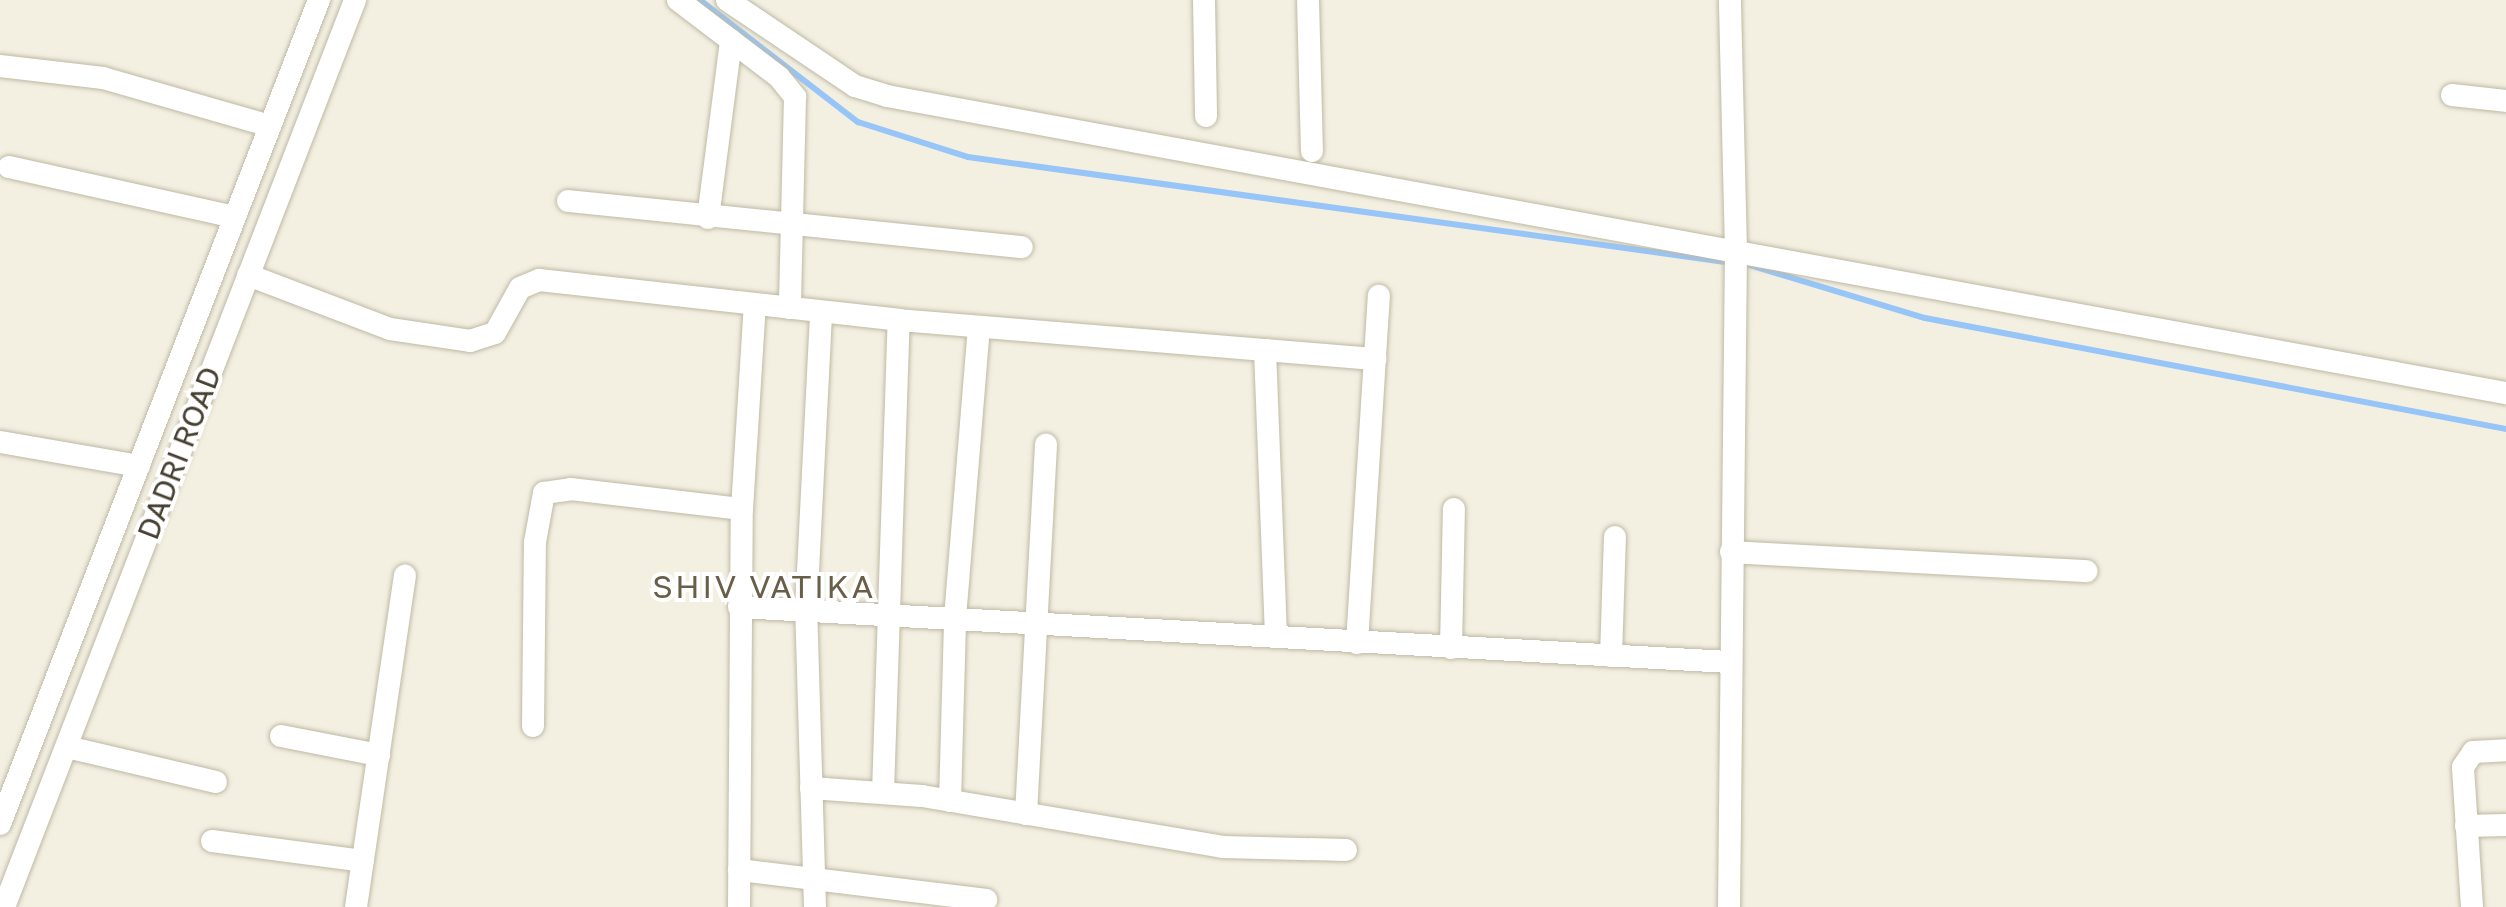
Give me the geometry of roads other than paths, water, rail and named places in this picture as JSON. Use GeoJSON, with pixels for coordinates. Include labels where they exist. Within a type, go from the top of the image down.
{"type":"FeatureCollection","features":[{"type":"Feature","properties":{"kind":"street","name":"DADRI ROAD"},"geometry":{"type":"LineString","coordinates":[[0,824],[319,0]]}},
{"type":"Feature","properties":{"kind":"street","name":"DADRI ROAD"},"geometry":{"type":"LineString","coordinates":[[4,907],[354,0]]}},
{"type":"Feature","properties":{"kind":"street"},"geometry":{"type":"LineString","coordinates":[[678,0],[731,40],[795,97],[790,308]]}},
{"type":"Feature","properties":{"kind":"street"},"geometry":{"type":"LineString","coordinates":[[727,0],[752,8],[855,86],[886,96],[1735,259],[2506,394]]}},
{"type":"Feature","properties":{"kind":"street"},"geometry":{"type":"LineString","coordinates":[[1204,0],[1206,116]]}},
{"type":"Feature","properties":{"kind":"street"},"geometry":{"type":"LineString","coordinates":[[1308,0],[1312,151]]}},
{"type":"Feature","properties":{"kind":"street"},"geometry":{"type":"LineString","coordinates":[[1728,907],[1735,259],[1730,0]]}},
{"type":"Feature","properties":{"kind":"street"},"geometry":{"type":"LineString","coordinates":[[708,218],[731,40]]}},
{"type":"Feature","properties":{"kind":"street"},"geometry":{"type":"LineString","coordinates":[[0,66],[130,84],[270,126]]}},
{"type":"Feature","properties":{"kind":"street"},"geometry":{"type":"LineString","coordinates":[[2452,94],[2506,100]]}},
{"type":"Feature","properties":{"kind":"street"},"geometry":{"type":"LineString","coordinates":[[9,166],[235,216]]}},
{"type":"Feature","properties":{"kind":"street"},"geometry":{"type":"LineString","coordinates":[[568,201],[792,228],[1022,247]]}},
{"type":"Feature","properties":{"kind":"street"},"geometry":{"type":"LineString","coordinates":[[248,276],[390,329],[470,342],[495,332],[520,288],[539,280],[900,320],[1376,359]]}},
{"type":"Feature","properties":{"kind":"street"},"geometry":{"type":"LineString","coordinates":[[1357,643],[1380,296]]}},
{"type":"Feature","properties":{"kind":"street"},"geometry":{"type":"LineString","coordinates":[[739,907],[739,607],[755,304]]}},
{"type":"Feature","properties":{"kind":"street"},"geometry":{"type":"LineString","coordinates":[[815,907],[806,611],[821,312]]}},
{"type":"Feature","properties":{"kind":"street"},"geometry":{"type":"LineString","coordinates":[[883,793],[885,615],[900,320]]}},
{"type":"Feature","properties":{"kind":"street"},"geometry":{"type":"LineString","coordinates":[[950,800],[955,618],[980,327]]}},
{"type":"Feature","properties":{"kind":"street"},"geometry":{"type":"LineString","coordinates":[[1265,350],[1276,637]]}},
{"type":"Feature","properties":{"kind":"street"},"geometry":{"type":"LineString","coordinates":[[0,442],[139,466]]}},
{"type":"Feature","properties":{"kind":"street"},"geometry":{"type":"LineString","coordinates":[[1026,814],[1046,446]]}},
{"type":"Feature","properties":{"kind":"street"},"geometry":{"type":"LineString","coordinates":[[533,726],[534,542],[544,494],[570,490],[742,509]]}},
{"type":"Feature","properties":{"kind":"street"},"geometry":{"type":"LineString","coordinates":[[1451,648],[1454,509]]}},
{"type":"Feature","properties":{"kind":"street"},"geometry":{"type":"LineString","coordinates":[[1611,656],[1615,537]]}},
{"type":"Feature","properties":{"kind":"street"},"geometry":{"type":"LineString","coordinates":[[1731,552],[2086,572]]}},
{"type":"Feature","properties":{"kind":"street"},"geometry":{"type":"LineString","coordinates":[[356,907],[405,576]]}},
{"type":"Feature","properties":{"kind":"street"},"geometry":{"type":"LineString","coordinates":[[739,607],[1729,662]]}},
{"type":"Feature","properties":{"kind":"street"},"geometry":{"type":"LineString","coordinates":[[281,736],[379,755]]}},
{"type":"Feature","properties":{"kind":"street"},"geometry":{"type":"LineString","coordinates":[[67,747],[216,782]]}},
{"type":"Feature","properties":{"kind":"street"},"geometry":{"type":"LineString","coordinates":[[2472,907],[2466,760],[2482,750],[2506,750]]}},
{"type":"Feature","properties":{"kind":"street"},"geometry":{"type":"LineString","coordinates":[[811,788],[950,800],[1223,847],[1346,850]]}},
{"type":"Feature","properties":{"kind":"street"},"geometry":{"type":"LineString","coordinates":[[2466,826],[2506,826]]}},
{"type":"Feature","properties":{"kind":"street"},"geometry":{"type":"LineString","coordinates":[[212,841],[364,861]]}},
{"type":"Feature","properties":{"kind":"street"},"geometry":{"type":"LineString","coordinates":[[739,870],[986,900]]}},
{"type":"Feature","properties":{"kind":"waterway"},"geometry":{"type":"LineString","coordinates":[[700,0],[858,122],[968,157],[1733,263]]}},
{"type":"Feature","properties":{"kind":"waterway"},"geometry":{"type":"LineString","coordinates":[[1746,264],[1925,318],[2506,429]]}},
{"type":"Feature","properties":{"kind":"district","name":"SHIV VATIKA"},"geometry":{"type":"Point","coordinates":[764,586]}}]}
